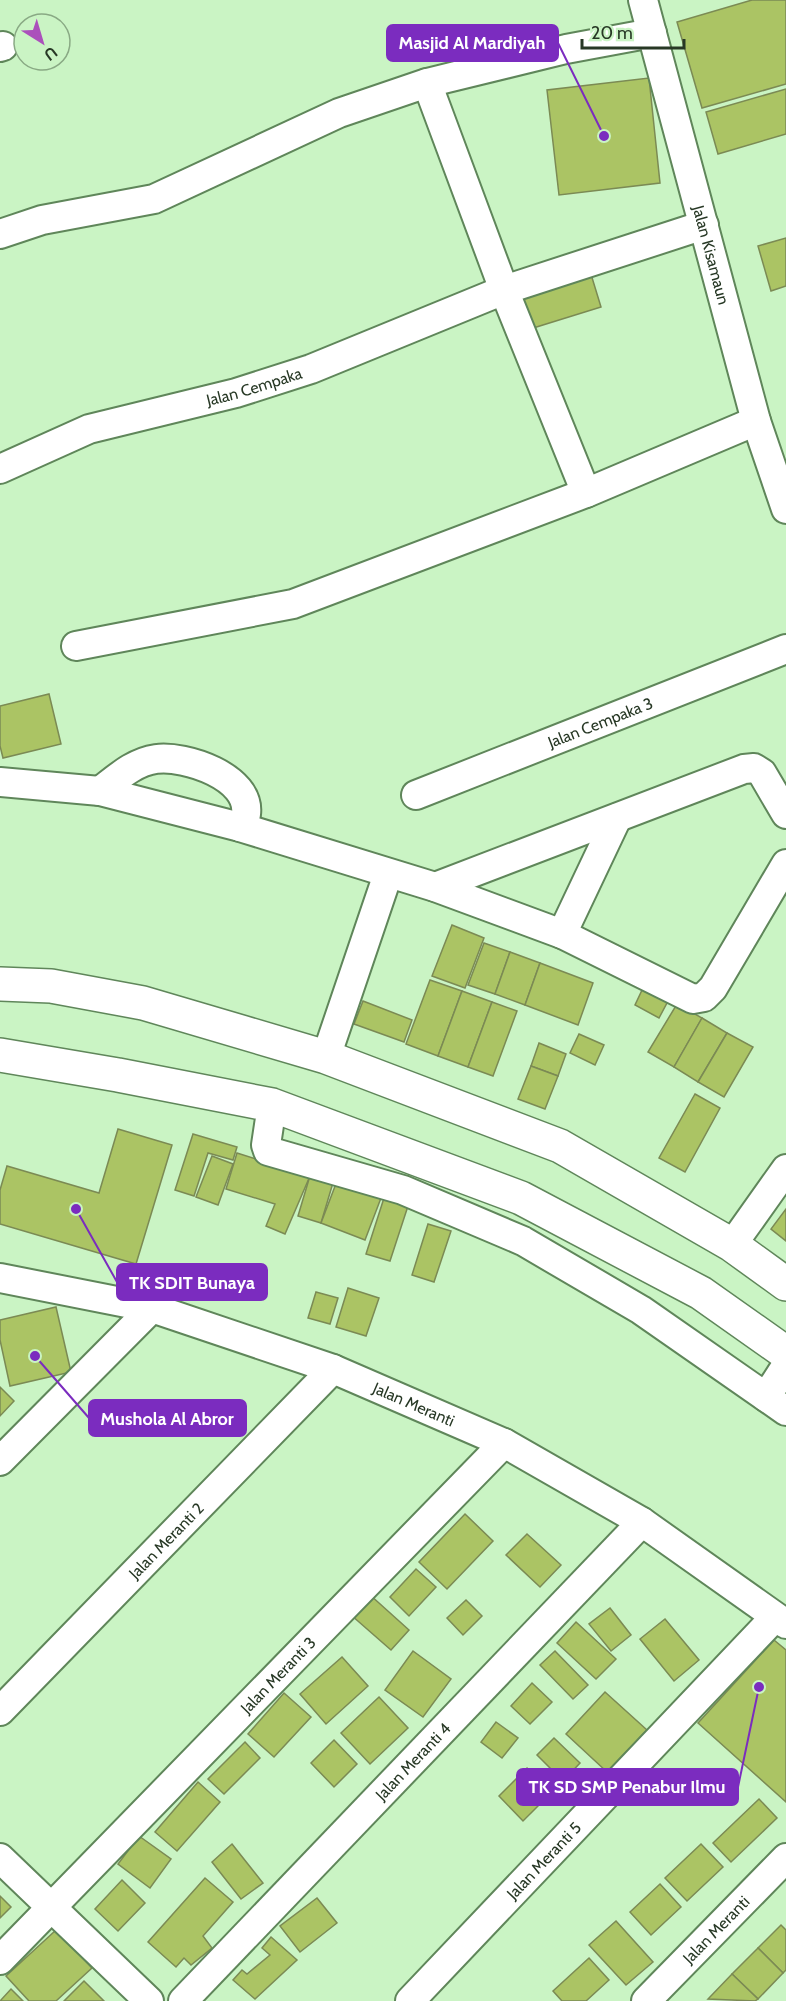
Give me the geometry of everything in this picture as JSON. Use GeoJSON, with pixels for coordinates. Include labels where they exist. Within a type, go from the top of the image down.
{"type":"FeatureCollection","features":[{"type":"Feature","properties":{"kind":"street","name":"Jalan Kisamaun"},"geometry":{"type":"LineString","coordinates":[[643,0],[756,421],[786,509]]}},
{"type":"Feature","properties":{"kind":"street"},"geometry":{"type":"LineString","coordinates":[[0,234],[42,220],[154,199],[339,113],[427,83],[566,50],[652,33]]}},
{"type":"Feature","properties":{"kind":"street"},"geometry":{"type":"LineString","coordinates":[[427,83],[504,290],[586,493]]}},
{"type":"Feature","properties":{"kind":"street","name":"Jalan Cempaka"},"geometry":{"type":"LineString","coordinates":[[0,469],[89,429],[236,393],[311,369],[504,290],[704,225]]}},
{"type":"Feature","properties":{"kind":"street"},"geometry":{"type":"LineString","coordinates":[[76,646],[293,604],[586,493],[756,421]]}},
{"type":"Feature","properties":{"kind":"street","name":"Jalan Cempaka 3"},"geometry":{"type":"LineString","coordinates":[[416,795],[786,649]]}},
{"type":"Feature","properties":{"kind":"street"},"geometry":{"type":"LineString","coordinates":[[100,791],[122,774],[142,763],[157,759],[188,760],[233,783],[240,792],[246,814],[240,827]]}},
{"type":"Feature","properties":{"kind":"street"},"geometry":{"type":"LineString","coordinates":[[435,887],[744,769],[754,768],[762,773],[786,814]]}},
{"type":"Feature","properties":{"kind":"street"},"geometry":{"type":"LineString","coordinates":[[0,782],[100,791],[240,827],[435,887],[562,934],[693,999],[704,997],[713,988],[786,864]]}},
{"type":"Feature","properties":{"kind":"street"},"geometry":{"type":"LineString","coordinates":[[562,934],[617,818]]}},
{"type":"Feature","properties":{"kind":"street"},"geometry":{"type":"LineString","coordinates":[[326,1057],[388,874]]}},
{"type":"Feature","properties":{"kind":"street"},"geometry":{"type":"LineString","coordinates":[[0,984],[51,986],[143,1003],[326,1057],[560,1146],[732,1245],[786,1284]]}},
{"type":"Feature","properties":{"kind":"street"},"geometry":{"type":"LineString","coordinates":[[0,1055],[272,1105],[521,1198],[700,1293],[786,1353]]}},
{"type":"Feature","properties":{"kind":"street"},"geometry":{"type":"LineString","coordinates":[[272,1105],[266,1145],[268,1151],[403,1190],[523,1241],[641,1310],[776,1404],[786,1366]]}},
{"type":"Feature","properties":{"kind":"street"},"geometry":{"type":"LineString","coordinates":[[732,1245],[786,1169]]}},
{"type":"Feature","properties":{"kind":"street","name":"Jalan Meranti"},"geometry":{"type":"LineString","coordinates":[[0,1278],[152,1308],[333,1369],[504,1443],[642,1522],[781,1621]]}},
{"type":"Feature","properties":{"kind":"street"},"geometry":{"type":"LineString","coordinates":[[0,1461],[152,1308]]}},
{"type":"Feature","properties":{"kind":"street","name":"Jalan Meranti 2"},"geometry":{"type":"LineString","coordinates":[[0,1711],[333,1369]]}},
{"type":"Feature","properties":{"kind":"street","name":"Jalan Meranti 3"},"geometry":{"type":"LineString","coordinates":[[0,1960],[504,1443]]}},
{"type":"Feature","properties":{"kind":"street","name":"Jalan Meranti 4"},"geometry":{"type":"LineString","coordinates":[[183,2001],[642,1522]]}},
{"type":"Feature","properties":{"kind":"street","name":"Jalan Meranti 5"},"geometry":{"type":"LineString","coordinates":[[410,2001],[781,1621]]}},
{"type":"Feature","properties":{"kind":"street"},"geometry":{"type":"LineString","coordinates":[[0,1858],[149,2001]]}},
{"type":"Feature","properties":{"kind":"street","name":"Jalan Meranti"},"geometry":{"type":"LineString","coordinates":[[646,2001],[786,1858]]}},
{"type":"Feature","properties":{"kind":"building"},"geometry":{"type":"Polygon","coordinates":[[[752,0],[786,0],[786,84],[702,108],[677,22],[752,0]]]}},
{"type":"Feature","properties":{"kind":"building"},"geometry":{"type":"Polygon","coordinates":[[[649,78],[660,183],[559,195],[547,90],[649,78]]]}},
{"type":"Feature","properties":{"kind":"building"},"geometry":{"type":"Polygon","coordinates":[[[786,89],[786,134],[718,154],[706,112],[786,89]]]}},
{"type":"Feature","properties":{"kind":"building"},"geometry":{"type":"Polygon","coordinates":[[[786,238],[786,286],[771,291],[758,246],[786,238]]]}},
{"type":"Feature","properties":{"kind":"building"},"geometry":{"type":"Polygon","coordinates":[[[590,271],[601,307],[530,329],[519,292],[590,271]]]}},
{"type":"Feature","properties":{"kind":"building"},"geometry":{"type":"Polygon","coordinates":[[[49,694],[61,744],[3,758],[0,746],[0,706],[49,694]]]}},
{"type":"Feature","properties":{"kind":"building"},"geometry":{"type":"Polygon","coordinates":[[[452,925],[484,938],[465,988],[432,976],[452,925]]]}},
{"type":"Feature","properties":{"kind":"building"},"geometry":{"type":"Polygon","coordinates":[[[484,943],[510,952],[495,994],[468,985],[484,943]]]}},
{"type":"Feature","properties":{"kind":"building"},"geometry":{"type":"Polygon","coordinates":[[[510,952],[540,963],[525,1005],[495,994],[510,952]]]}},
{"type":"Feature","properties":{"kind":"building"},"geometry":{"type":"Polygon","coordinates":[[[540,963],[593,983],[578,1025],[525,1005],[540,963]]]}},
{"type":"Feature","properties":{"kind":"building"},"geometry":{"type":"Polygon","coordinates":[[[430,980],[462,991],[438,1056],[406,1044],[430,980]]]}},
{"type":"Feature","properties":{"kind":"building"},"geometry":{"type":"Polygon","coordinates":[[[643,988],[668,1001],[659,1018],[635,1005],[643,988]]]}},
{"type":"Feature","properties":{"kind":"building"},"geometry":{"type":"Polygon","coordinates":[[[462,991],[492,1002],[468,1067],[438,1056],[462,991]]]}},
{"type":"Feature","properties":{"kind":"building"},"geometry":{"type":"Polygon","coordinates":[[[363,1001],[412,1020],[404,1042],[354,1024],[363,1001]]]}},
{"type":"Feature","properties":{"kind":"building"},"geometry":{"type":"Polygon","coordinates":[[[492,1002],[517,1011],[493,1076],[468,1067],[492,1002]]]}},
{"type":"Feature","properties":{"kind":"building"},"geometry":{"type":"Polygon","coordinates":[[[677,1004],[702,1018],[674,1067],[648,1052],[677,1004]]]}},
{"type":"Feature","properties":{"kind":"building"},"geometry":{"type":"Polygon","coordinates":[[[702,1018],[727,1033],[698,1082],[674,1067],[702,1018]]]}},
{"type":"Feature","properties":{"kind":"building"},"geometry":{"type":"Polygon","coordinates":[[[727,1033],[753,1047],[724,1097],[698,1082],[727,1033]]]}},
{"type":"Feature","properties":{"kind":"building"},"geometry":{"type":"Polygon","coordinates":[[[579,1034],[604,1045],[595,1065],[570,1053],[579,1034]]]}},
{"type":"Feature","properties":{"kind":"building"},"geometry":{"type":"Polygon","coordinates":[[[539,1043],[566,1054],[558,1076],[531,1066],[539,1043]]]}},
{"type":"Feature","properties":{"kind":"building"},"geometry":{"type":"Polygon","coordinates":[[[531,1066],[558,1076],[545,1109],[518,1099],[531,1066]]]}},
{"type":"Feature","properties":{"kind":"building"},"geometry":{"type":"Polygon","coordinates":[[[695,1094],[720,1108],[685,1172],[659,1158],[695,1094]]]}},
{"type":"Feature","properties":{"kind":"building"},"geometry":{"type":"Polygon","coordinates":[[[118,1129],[172,1145],[136,1264],[0,1224],[0,1190],[7,1166],[99,1193],[118,1129]]]}},
{"type":"Feature","properties":{"kind":"building"},"geometry":{"type":"Polygon","coordinates":[[[193,1134],[237,1147],[233,1160],[208,1153],[194,1196],[175,1190],[193,1134]]]}},
{"type":"Feature","properties":{"kind":"building"},"geometry":{"type":"Polygon","coordinates":[[[237,1153],[310,1176],[285,1234],[266,1226],[275,1204],[226,1189],[237,1153]]]}},
{"type":"Feature","properties":{"kind":"building"},"geometry":{"type":"Polygon","coordinates":[[[212,1156],[233,1164],[218,1205],[196,1197],[212,1156]]]}},
{"type":"Feature","properties":{"kind":"building"},"geometry":{"type":"Polygon","coordinates":[[[312,1169],[335,1176],[321,1223],[298,1216],[312,1169]]]}},
{"type":"Feature","properties":{"kind":"building"},"geometry":{"type":"Polygon","coordinates":[[[337,1181],[381,1198],[365,1240],[321,1223],[337,1181]]]}},
{"type":"Feature","properties":{"kind":"building"},"geometry":{"type":"Polygon","coordinates":[[[384,1198],[408,1206],[390,1261],[366,1254],[384,1198]]]}},
{"type":"Feature","properties":{"kind":"building"},"geometry":{"type":"Polygon","coordinates":[[[786,1209],[786,1241],[771,1229],[786,1209]]]}},
{"type":"Feature","properties":{"kind":"building"},"geometry":{"type":"Polygon","coordinates":[[[428,1224],[451,1231],[434,1282],[412,1275],[428,1224]]]}},
{"type":"Feature","properties":{"kind":"building"},"geometry":{"type":"Polygon","coordinates":[[[348,1288],[379,1298],[366,1336],[336,1327],[348,1288]]]}},
{"type":"Feature","properties":{"kind":"building"},"geometry":{"type":"Polygon","coordinates":[[[316,1292],[338,1298],[330,1324],[308,1318],[316,1292]]]}},
{"type":"Feature","properties":{"kind":"building"},"geometry":{"type":"Polygon","coordinates":[[[56,1307],[71,1372],[10,1386],[0,1340],[0,1320],[56,1307]]]}},
{"type":"Feature","properties":{"kind":"building"},"geometry":{"type":"Polygon","coordinates":[[[0,1387],[14,1401],[0,1416],[0,1387]]]}},
{"type":"Feature","properties":{"kind":"building"},"geometry":{"type":"Polygon","coordinates":[[[465,1514],[493,1541],[447,1589],[419,1562],[465,1514]]]}},
{"type":"Feature","properties":{"kind":"building"},"geometry":{"type":"Polygon","coordinates":[[[527,1534],[561,1565],[540,1587],[506,1555],[527,1534]]]}},
{"type":"Feature","properties":{"kind":"building"},"geometry":{"type":"Polygon","coordinates":[[[416,1569],[436,1587],[409,1616],[390,1597],[416,1569]]]}},
{"type":"Feature","properties":{"kind":"building"},"geometry":{"type":"Polygon","coordinates":[[[369,1594],[409,1630],[391,1650],[351,1615],[369,1594]]]}},
{"type":"Feature","properties":{"kind":"building"},"geometry":{"type":"Polygon","coordinates":[[[466,1600],[482,1616],[463,1635],[447,1618],[466,1600]]]}},
{"type":"Feature","properties":{"kind":"building"},"geometry":{"type":"Polygon","coordinates":[[[610,1608],[631,1635],[611,1651],[589,1624],[610,1608]]]}},
{"type":"Feature","properties":{"kind":"building"},"geometry":{"type":"Polygon","coordinates":[[[665,1619],[699,1660],[674,1681],[640,1639],[665,1619]]]}},
{"type":"Feature","properties":{"kind":"building"},"geometry":{"type":"Polygon","coordinates":[[[576,1622],[616,1659],[596,1679],[557,1643],[576,1622]]]}},
{"type":"Feature","properties":{"kind":"building"},"geometry":{"type":"Polygon","coordinates":[[[774,1640],[786,1650],[786,1802],[698,1723],[774,1640]]]}},
{"type":"Feature","properties":{"kind":"building"},"geometry":{"type":"Polygon","coordinates":[[[413,1651],[451,1679],[423,1717],[385,1690],[413,1651]]]}},
{"type":"Feature","properties":{"kind":"building"},"geometry":{"type":"Polygon","coordinates":[[[555,1651],[588,1685],[573,1699],[540,1665],[555,1651]]]}},
{"type":"Feature","properties":{"kind":"building"},"geometry":{"type":"Polygon","coordinates":[[[342,1657],[368,1686],[326,1724],[300,1694],[342,1657]]]}},
{"type":"Feature","properties":{"kind":"building"},"geometry":{"type":"Polygon","coordinates":[[[532,1683],[552,1702],[530,1724],[511,1706],[532,1683]]]}},
{"type":"Feature","properties":{"kind":"building"},"geometry":{"type":"Polygon","coordinates":[[[605,1692],[647,1730],[607,1772],[566,1734],[605,1692]]]}},
{"type":"Feature","properties":{"kind":"building"},"geometry":{"type":"Polygon","coordinates":[[[284,1693],[311,1717],[274,1757],[248,1734],[284,1693]]]}},
{"type":"Feature","properties":{"kind":"building"},"geometry":{"type":"Polygon","coordinates":[[[379,1697],[408,1728],[370,1764],[341,1733],[379,1697]]]}},
{"type":"Feature","properties":{"kind":"building"},"geometry":{"type":"Polygon","coordinates":[[[496,1722],[518,1738],[502,1758],[481,1742],[496,1722]]]}},
{"type":"Feature","properties":{"kind":"building"},"geometry":{"type":"Polygon","coordinates":[[[554,1738],[580,1763],[563,1781],[537,1755],[554,1738]]]}},
{"type":"Feature","properties":{"kind":"building"},"geometry":{"type":"Polygon","coordinates":[[[334,1740],[357,1764],[334,1787],[311,1763],[334,1740]]]}},
{"type":"Feature","properties":{"kind":"building"},"geometry":{"type":"Polygon","coordinates":[[[245,1742],[260,1758],[224,1794],[208,1779],[245,1742]]]}},
{"type":"Feature","properties":{"kind":"building"},"geometry":{"type":"Polygon","coordinates":[[[527,1768],[551,1793],[523,1821],[499,1796],[527,1768]]]}},
{"type":"Feature","properties":{"kind":"building"},"geometry":{"type":"Polygon","coordinates":[[[198,1782],[220,1802],[177,1851],[155,1832],[198,1782]]]}},
{"type":"Feature","properties":{"kind":"building"},"geometry":{"type":"Polygon","coordinates":[[[759,1799],[777,1818],[731,1862],[713,1843],[759,1799]]]}},
{"type":"Feature","properties":{"kind":"building"},"geometry":{"type":"Polygon","coordinates":[[[139,1836],[171,1859],[150,1888],[118,1864],[139,1836]]]}},
{"type":"Feature","properties":{"kind":"building"},"geometry":{"type":"Polygon","coordinates":[[[232,1844],[263,1883],[241,1899],[212,1862],[232,1844]]]}},
{"type":"Feature","properties":{"kind":"building"},"geometry":{"type":"Polygon","coordinates":[[[701,1844],[723,1867],[687,1901],[665,1878],[701,1844]]]}},
{"type":"Feature","properties":{"kind":"building"},"geometry":{"type":"Polygon","coordinates":[[[205,1878],[233,1902],[203,1936],[212,1948],[191,1965],[184,1958],[176,1967],[148,1942],[205,1878]]]}},
{"type":"Feature","properties":{"kind":"building"},"geometry":{"type":"Polygon","coordinates":[[[122,1880],[145,1903],[118,1931],[95,1909],[122,1880]]]}},
{"type":"Feature","properties":{"kind":"building"},"geometry":{"type":"Polygon","coordinates":[[[660,1884],[681,1907],[651,1935],[630,1912],[660,1884]]]}},
{"type":"Feature","properties":{"kind":"building"},"geometry":{"type":"Polygon","coordinates":[[[0,1896],[11,1907],[0,1918],[0,1896]]]}},
{"type":"Feature","properties":{"kind":"building"},"geometry":{"type":"Polygon","coordinates":[[[317,1898],[337,1923],[300,1952],[280,1926],[317,1898]]]}},
{"type":"Feature","properties":{"kind":"building"},"geometry":{"type":"Polygon","coordinates":[[[616,1921],[653,1962],[626,1985],[589,1945],[616,1921]]]}},
{"type":"Feature","properties":{"kind":"building"},"geometry":{"type":"Polygon","coordinates":[[[781,1925],[786,1930],[786,1970],[783,1973],[758,1948],[781,1925]]]}},
{"type":"Feature","properties":{"kind":"building"},"geometry":{"type":"Polygon","coordinates":[[[56,1930],[92,1968],[56,2001],[29,2001],[6,1976],[56,1930]]]}},
{"type":"Feature","properties":{"kind":"building"},"geometry":{"type":"Polygon","coordinates":[[[271,1937],[297,1960],[255,1999],[233,1980],[242,1970],[247,1974],[270,1955],[262,1948],[271,1937]]]}},
{"type":"Feature","properties":{"kind":"building"},"geometry":{"type":"Polygon","coordinates":[[[758,1948],[783,1973],[758,1999],[732,1974],[758,1948]]]}},
{"type":"Feature","properties":{"kind":"building"},"geometry":{"type":"Polygon","coordinates":[[[589,1958],[609,1980],[586,2001],[562,2001],[553,1991],[589,1958]]]}},
{"type":"Feature","properties":{"kind":"building"},"geometry":{"type":"Polygon","coordinates":[[[732,1974],[758,1999],[755,2001],[708,1999],[732,1974]]]}},
{"type":"Feature","properties":{"kind":"building"},"geometry":{"type":"Polygon","coordinates":[[[84,1981],[104,2001],[64,2001],[84,1981]]]}},
{"type":"Feature","properties":{"kind":"building"},"geometry":{"type":"Polygon","coordinates":[[[11,1989],[23,2001],[0,2001],[11,1989]]]}},
{"type":"Feature","properties":{"kind":"place","name":"Masjid Al Mardiyah"},"geometry":{"type":"Point","coordinates":[604,136]}},
{"type":"Feature","properties":{"kind":"place","name":"TK SDIT Bunaya"},"geometry":{"type":"Point","coordinates":[76,1209]}},
{"type":"Feature","properties":{"kind":"place","name":"Mushola Al Abror"},"geometry":{"type":"Point","coordinates":[35,1356]}},
{"type":"Feature","properties":{"kind":"place","name":"TK SD SMP Penabur Ilmu"},"geometry":{"type":"Point","coordinates":[759,1687]}}]}
